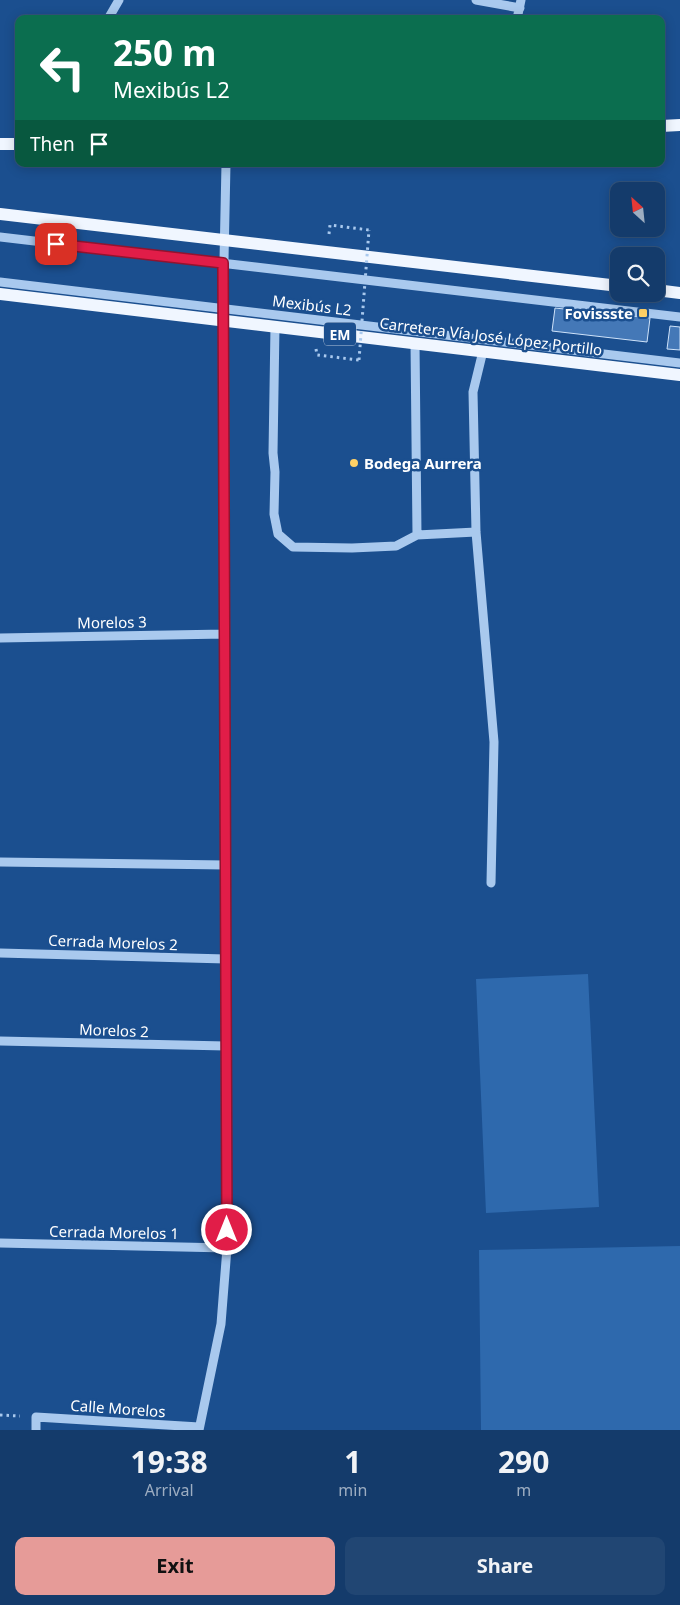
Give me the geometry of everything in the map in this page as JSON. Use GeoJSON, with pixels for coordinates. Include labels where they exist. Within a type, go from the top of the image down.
{"type":"FeatureCollection","features":[{"type":"Feature","properties":{"kind":"main road"},"geometry":{"type":"LineString","coordinates":[[665,126],[680,125]]}},
{"type":"Feature","properties":{"kind":"main road"},"geometry":{"type":"LineString","coordinates":[[0,144],[15,144]]}},
{"type":"Feature","properties":{"kind":"main road"},"geometry":{"type":"LineString","coordinates":[[0,214],[610,285]]}},
{"type":"Feature","properties":{"kind":"main road"},"geometry":{"type":"LineString","coordinates":[[665,291],[680,293]]}},
{"type":"Feature","properties":{"kind":"main road","name":"Carretera Vía José López Portillo"},"geometry":{"type":"LineString","coordinates":[[0,294],[223,314],[275,326],[680,374]]}},
{"type":"Feature","properties":{"kind":"street"},"geometry":{"type":"LineString","coordinates":[[110,15],[119,0]]}},
{"type":"Feature","properties":{"kind":"street"},"geometry":{"type":"LineString","coordinates":[[476,0],[520,4]]}},
{"type":"Feature","properties":{"kind":"street"},"geometry":{"type":"LineString","coordinates":[[199,1429],[221,1324],[227,1248],[223,314],[226,167]]}},
{"type":"Feature","properties":{"kind":"street","name":"Mexibús L2"},"geometry":{"type":"LineString","coordinates":[[0,237],[680,317]]}},
{"type":"Feature","properties":{"kind":"street","name":"Mexibús L2"},"geometry":{"type":"LineString","coordinates":[[0,282],[223,314],[680,363]]}},
{"type":"Feature","properties":{"kind":"street"},"geometry":{"type":"LineString","coordinates":[[275,326],[273,453],[275,472],[274,514],[278,534],[293,547],[352,548],[396,546],[417,535],[476,532]]}},
{"type":"Feature","properties":{"kind":"street"},"geometry":{"type":"LineString","coordinates":[[415,343],[417,535]]}},
{"type":"Feature","properties":{"kind":"street"},"geometry":{"type":"LineString","coordinates":[[483,351],[473,392],[476,532],[494,742],[491,883]]}},
{"type":"Feature","properties":{"kind":"street","name":"Morelos 3"},"geometry":{"type":"LineString","coordinates":[[0,638],[224,634]]}},
{"type":"Feature","properties":{"kind":"street"},"geometry":{"type":"LineString","coordinates":[[0,862],[226,865]]}},
{"type":"Feature","properties":{"kind":"street","name":"Cerrada Morelos 2"},"geometry":{"type":"LineString","coordinates":[[0,953],[226,958]]}},
{"type":"Feature","properties":{"kind":"street","name":"Morelos 2"},"geometry":{"type":"LineString","coordinates":[[0,1040],[226,1046]]}},
{"type":"Feature","properties":{"kind":"street","name":"Cerrada Morelos 1"},"geometry":{"type":"LineString","coordinates":[[0,1243],[227,1248]]}},
{"type":"Feature","properties":{"kind":"street","name":"Calle Morelos"},"geometry":{"type":"LineString","coordinates":[[36,1430],[36,1417],[199,1429]]}},
{"type":"Feature","properties":{"kind":"path"},"geometry":{"type":"LineString","coordinates":[[317,355],[359,360],[369,230],[330,225]]}},
{"type":"Feature","properties":{"kind":"shaded area"},"geometry":{"type":"Polygon","coordinates":[[[588,974],[599,1207],[486,1213],[476,979],[588,974]]]}},
{"type":"Feature","properties":{"kind":"shaded area"},"geometry":{"type":"Polygon","coordinates":[[[680,1246],[680,1430],[481,1430],[479,1250],[680,1246]]]}},
{"type":"Feature","properties":{"kind":"building"},"geometry":{"type":"Polygon","coordinates":[[[555,308],[650,318],[647,342],[552,331],[555,308]]]}},
{"type":"Feature","properties":{"kind":"building"},"geometry":{"type":"Polygon","coordinates":[[[670,326],[680,327],[680,350],[667,349],[670,326]]]}},
{"type":"Feature","properties":{"kind":"place","name":"Fovissste"},"geometry":{"type":"Point","coordinates":[643,313]}},
{"type":"Feature","properties":{"kind":"place","name":"Bodega Aurrera"},"geometry":{"type":"Point","coordinates":[354,463]}},
{"type":"Feature","properties":{"kind":"route"},"geometry":{"type":"LineString","coordinates":[[56,244],[223,263],[227,1230]]}}]}
